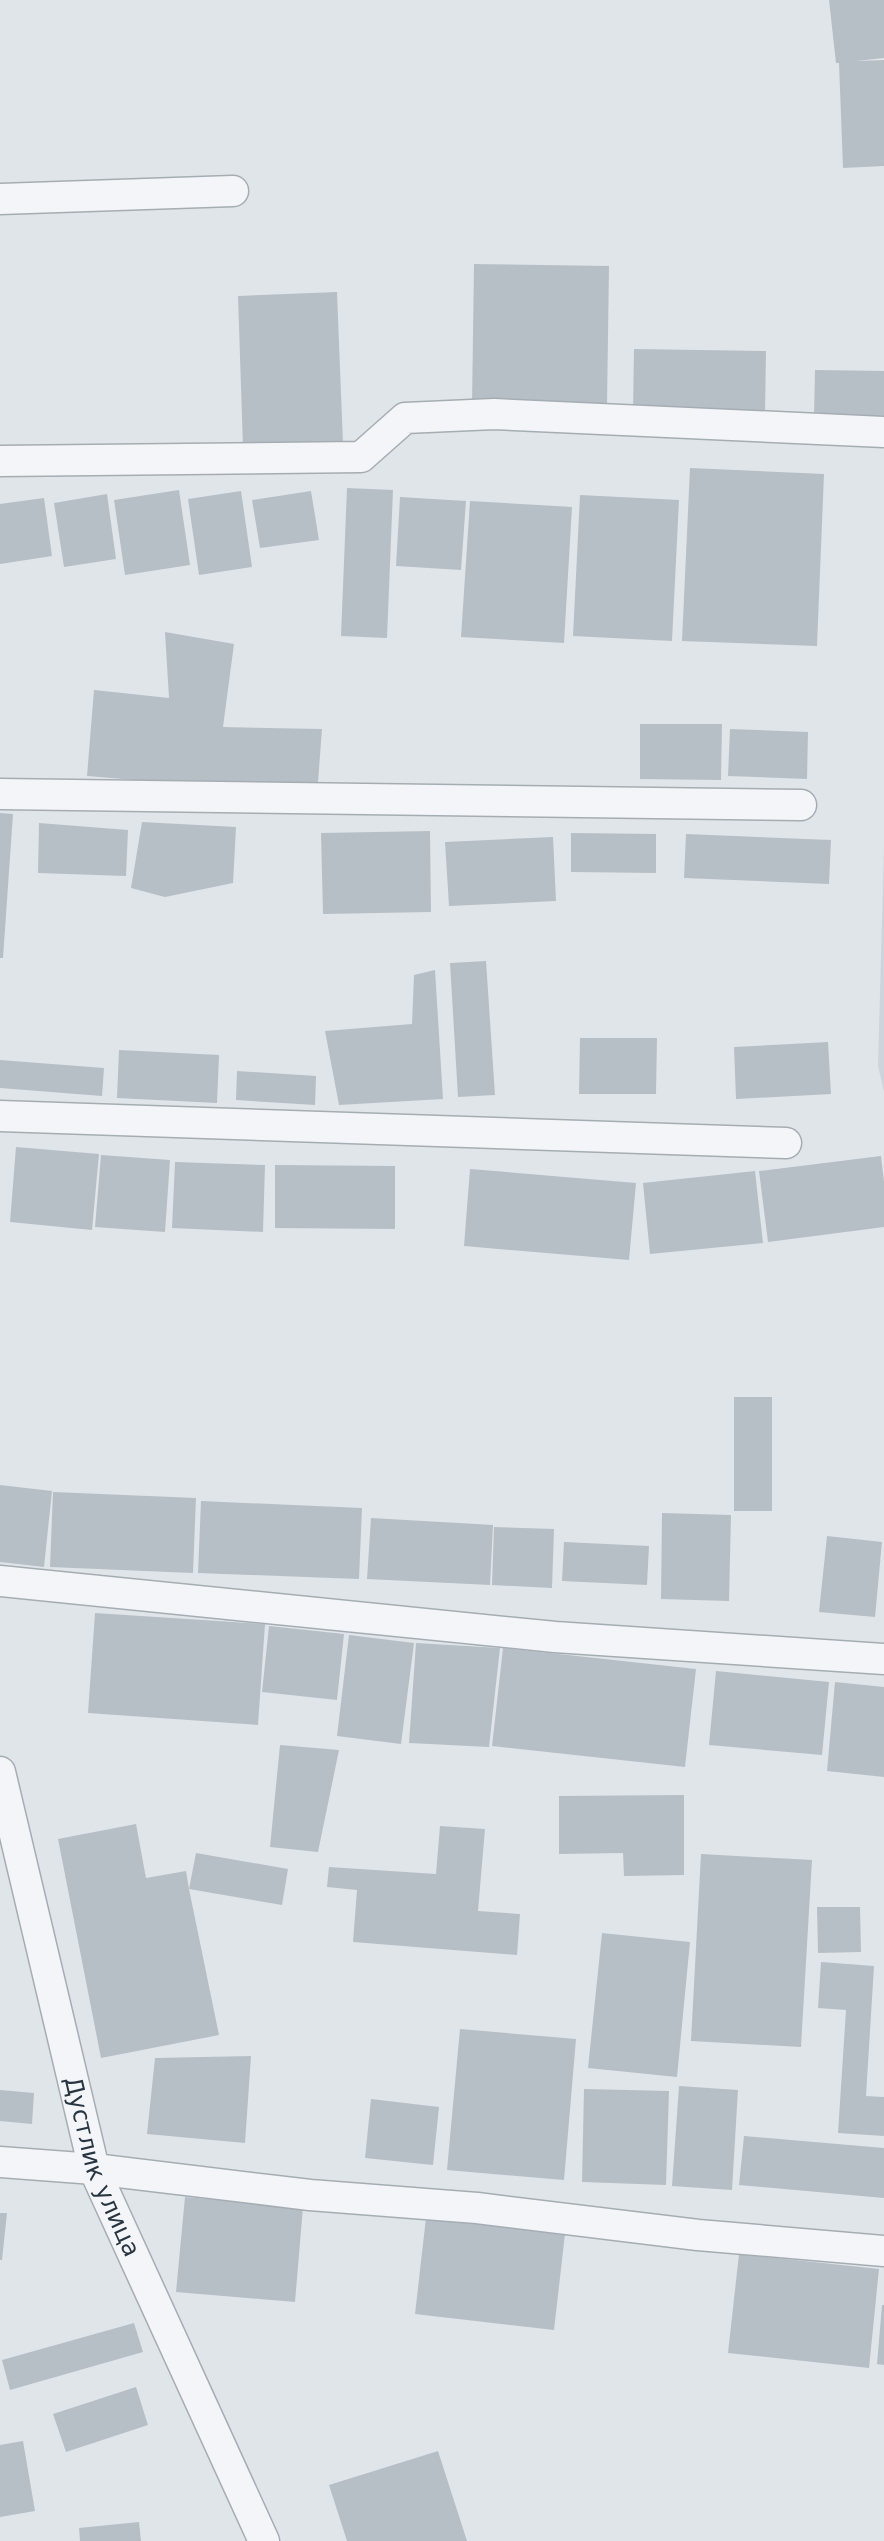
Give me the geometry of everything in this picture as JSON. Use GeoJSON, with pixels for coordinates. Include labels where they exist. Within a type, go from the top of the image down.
{"type":"FeatureCollection","features":[{"type":"Feature","properties":{"kind":"street"},"geometry":{"type":"LineString","coordinates":[[0,199],[233,191]]}},
{"type":"Feature","properties":{"kind":"street"},"geometry":{"type":"LineString","coordinates":[[0,461],[361,457],[405,418],[481,415],[884,432]]}},
{"type":"Feature","properties":{"kind":"street"},"geometry":{"type":"LineString","coordinates":[[0,794],[801,805]]}},
{"type":"Feature","properties":{"kind":"street"},"geometry":{"type":"LineString","coordinates":[[0,1116],[786,1143]]}},
{"type":"Feature","properties":{"kind":"street"},"geometry":{"type":"LineString","coordinates":[[0,1581],[555,1637],[884,1659]]}},
{"type":"Feature","properties":{"kind":"street","name":"Дустлик улица"},"geometry":{"type":"LineString","coordinates":[[0,1772],[94,2169],[264,2541]]}},
{"type":"Feature","properties":{"kind":"street"},"geometry":{"type":"LineString","coordinates":[[0,2162],[94,2169],[310,2195],[477,2208],[698,2235],[884,2251]]}},
{"type":"Feature","properties":{"kind":"shaded area"},"geometry":{"type":"Polygon","coordinates":[[[884,845],[884,1092],[878,1066],[884,845]]]}},
{"type":"Feature","properties":{"kind":"building"},"geometry":{"type":"Polygon","coordinates":[[[829,0],[884,0],[884,58],[856,61],[884,60],[884,166],[843,168],[839,63],[836,63],[829,0]]]}},
{"type":"Feature","properties":{"kind":"building"},"geometry":{"type":"Polygon","coordinates":[[[474,264],[609,266],[607,406],[472,404],[474,264]]]}},
{"type":"Feature","properties":{"kind":"building"},"geometry":{"type":"Polygon","coordinates":[[[337,292],[343,444],[243,448],[238,296],[337,292]]]}},
{"type":"Feature","properties":{"kind":"building"},"geometry":{"type":"Polygon","coordinates":[[[634,349],[766,351],[765,414],[633,412],[634,349]]]}},
{"type":"Feature","properties":{"kind":"building"},"geometry":{"type":"Polygon","coordinates":[[[815,370],[884,371],[884,419],[814,417],[815,370]]]}},
{"type":"Feature","properties":{"kind":"building"},"geometry":{"type":"Polygon","coordinates":[[[690,468],[824,474],[817,646],[682,641],[690,468]]]}},
{"type":"Feature","properties":{"kind":"building"},"geometry":{"type":"Polygon","coordinates":[[[347,488],[393,490],[387,638],[341,636],[347,488]]]}},
{"type":"Feature","properties":{"kind":"building"},"geometry":{"type":"Polygon","coordinates":[[[179,490],[190,565],[125,575],[114,500],[179,490]]]}},
{"type":"Feature","properties":{"kind":"building"},"geometry":{"type":"Polygon","coordinates":[[[241,491],[252,567],[199,575],[188,499],[241,491]]]}},
{"type":"Feature","properties":{"kind":"building"},"geometry":{"type":"Polygon","coordinates":[[[311,491],[319,540],[260,548],[252,500],[311,491]]]}},
{"type":"Feature","properties":{"kind":"building"},"geometry":{"type":"Polygon","coordinates":[[[107,494],[116,559],[64,567],[54,503],[107,494]]]}},
{"type":"Feature","properties":{"kind":"building"},"geometry":{"type":"Polygon","coordinates":[[[580,495],[679,500],[672,641],[573,636],[580,495]]]}},
{"type":"Feature","properties":{"kind":"building"},"geometry":{"type":"Polygon","coordinates":[[[400,497],[466,501],[461,570],[396,566],[400,497]]]}},
{"type":"Feature","properties":{"kind":"building"},"geometry":{"type":"Polygon","coordinates":[[[44,498],[52,556],[0,564],[0,504],[44,498]]]}},
{"type":"Feature","properties":{"kind":"building"},"geometry":{"type":"Polygon","coordinates":[[[470,501],[572,507],[564,643],[461,637],[470,501]]]}},
{"type":"Feature","properties":{"kind":"building"},"geometry":{"type":"Polygon","coordinates":[[[165,632],[234,644],[223,727],[322,729],[317,795],[87,776],[94,690],[169,698],[165,632]]]}},
{"type":"Feature","properties":{"kind":"building"},"geometry":{"type":"Polygon","coordinates":[[[640,724],[722,724],[721,780],[640,779],[640,724]]]}},
{"type":"Feature","properties":{"kind":"building"},"geometry":{"type":"Polygon","coordinates":[[[730,729],[808,732],[807,779],[728,776],[730,729]]]}},
{"type":"Feature","properties":{"kind":"building"},"geometry":{"type":"Polygon","coordinates":[[[0,813],[13,814],[3,958],[0,958],[0,813]]]}},
{"type":"Feature","properties":{"kind":"building"},"geometry":{"type":"Polygon","coordinates":[[[142,822],[236,827],[233,883],[165,897],[131,888],[142,822]]]}},
{"type":"Feature","properties":{"kind":"building"},"geometry":{"type":"Polygon","coordinates":[[[39,823],[128,830],[126,876],[38,873],[39,823]]]}},
{"type":"Feature","properties":{"kind":"building"},"geometry":{"type":"Polygon","coordinates":[[[430,831],[431,912],[323,914],[321,833],[430,831]]]}},
{"type":"Feature","properties":{"kind":"building"},"geometry":{"type":"Polygon","coordinates":[[[571,833],[656,834],[656,873],[571,872],[571,833]]]}},
{"type":"Feature","properties":{"kind":"building"},"geometry":{"type":"Polygon","coordinates":[[[686,834],[831,840],[829,884],[684,878],[686,834]]]}},
{"type":"Feature","properties":{"kind":"building"},"geometry":{"type":"Polygon","coordinates":[[[553,837],[556,901],[449,906],[445,842],[553,837]]]}},
{"type":"Feature","properties":{"kind":"building"},"geometry":{"type":"Polygon","coordinates":[[[486,961],[495,1095],[458,1097],[450,963],[486,961]]]}},
{"type":"Feature","properties":{"kind":"building"},"geometry":{"type":"Polygon","coordinates":[[[435,970],[443,1099],[339,1105],[325,1031],[412,1024],[414,975],[435,970]]]}},
{"type":"Feature","properties":{"kind":"building"},"geometry":{"type":"Polygon","coordinates":[[[580,1038],[657,1038],[656,1094],[579,1094],[580,1038]]]}},
{"type":"Feature","properties":{"kind":"building"},"geometry":{"type":"Polygon","coordinates":[[[828,1042],[831,1094],[736,1099],[734,1047],[828,1042]]]}},
{"type":"Feature","properties":{"kind":"building"},"geometry":{"type":"Polygon","coordinates":[[[119,1050],[219,1055],[217,1103],[117,1098],[119,1050]]]}},
{"type":"Feature","properties":{"kind":"building"},"geometry":{"type":"Polygon","coordinates":[[[0,1060],[104,1068],[102,1096],[0,1088],[0,1060]]]}},
{"type":"Feature","properties":{"kind":"building"},"geometry":{"type":"Polygon","coordinates":[[[237,1071],[316,1076],[315,1105],[236,1100],[237,1071]]]}},
{"type":"Feature","properties":{"kind":"building"},"geometry":{"type":"Polygon","coordinates":[[[16,1147],[99,1154],[92,1230],[10,1222],[16,1147]]]}},
{"type":"Feature","properties":{"kind":"building"},"geometry":{"type":"Polygon","coordinates":[[[101,1155],[170,1160],[165,1232],[95,1227],[101,1155]]]}},
{"type":"Feature","properties":{"kind":"building"},"geometry":{"type":"Polygon","coordinates":[[[881,1156],[884,1227],[768,1242],[759,1171],[881,1156]]]}},
{"type":"Feature","properties":{"kind":"building"},"geometry":{"type":"Polygon","coordinates":[[[175,1162],[265,1165],[263,1232],[172,1228],[175,1162]]]}},
{"type":"Feature","properties":{"kind":"building"},"geometry":{"type":"Polygon","coordinates":[[[275,1165],[395,1166],[395,1229],[275,1228],[275,1165]]]}},
{"type":"Feature","properties":{"kind":"building"},"geometry":{"type":"Polygon","coordinates":[[[470,1169],[636,1183],[629,1260],[464,1246],[470,1169]]]}},
{"type":"Feature","properties":{"kind":"building"},"geometry":{"type":"Polygon","coordinates":[[[755,1171],[763,1243],[650,1254],[643,1183],[755,1171]]]}},
{"type":"Feature","properties":{"kind":"building"},"geometry":{"type":"Polygon","coordinates":[[[734,1397],[772,1397],[772,1511],[734,1511],[734,1397]]]}},
{"type":"Feature","properties":{"kind":"building"},"geometry":{"type":"Polygon","coordinates":[[[0,1485],[52,1491],[44,1567],[0,1562],[0,1485]]]}},
{"type":"Feature","properties":{"kind":"building"},"geometry":{"type":"Polygon","coordinates":[[[53,1492],[196,1498],[193,1573],[50,1567],[53,1492]]]}},
{"type":"Feature","properties":{"kind":"building"},"geometry":{"type":"Polygon","coordinates":[[[201,1501],[362,1508],[359,1579],[198,1573],[201,1501]]]}},
{"type":"Feature","properties":{"kind":"building"},"geometry":{"type":"Polygon","coordinates":[[[662,1513],[731,1515],[729,1601],[661,1599],[662,1513]]]}},
{"type":"Feature","properties":{"kind":"building"},"geometry":{"type":"Polygon","coordinates":[[[371,1518],[493,1525],[490,1585],[367,1579],[371,1518]]]}},
{"type":"Feature","properties":{"kind":"building"},"geometry":{"type":"Polygon","coordinates":[[[494,1527],[554,1529],[552,1588],[492,1585],[494,1527]]]}},
{"type":"Feature","properties":{"kind":"building"},"geometry":{"type":"Polygon","coordinates":[[[827,1536],[882,1542],[875,1617],[819,1612],[827,1536]]]}},
{"type":"Feature","properties":{"kind":"building"},"geometry":{"type":"Polygon","coordinates":[[[564,1542],[649,1546],[647,1585],[562,1581],[564,1542]]]}},
{"type":"Feature","properties":{"kind":"building"},"geometry":{"type":"Polygon","coordinates":[[[95,1613],[265,1624],[258,1725],[88,1713],[95,1613]]]}},
{"type":"Feature","properties":{"kind":"building"},"geometry":{"type":"Polygon","coordinates":[[[269,1626],[344,1634],[337,1700],[262,1692],[269,1626]]]}},
{"type":"Feature","properties":{"kind":"building"},"geometry":{"type":"Polygon","coordinates":[[[349,1635],[414,1643],[401,1744],[337,1736],[349,1635]]]}},
{"type":"Feature","properties":{"kind":"building"},"geometry":{"type":"Polygon","coordinates":[[[416,1643],[500,1648],[489,1747],[409,1743],[416,1643]]]}},
{"type":"Feature","properties":{"kind":"building"},"geometry":{"type":"Polygon","coordinates":[[[503,1648],[696,1669],[685,1767],[492,1746],[503,1648]]]}},
{"type":"Feature","properties":{"kind":"building"},"geometry":{"type":"Polygon","coordinates":[[[716,1671],[829,1682],[822,1755],[709,1745],[716,1671]]]}},
{"type":"Feature","properties":{"kind":"building"},"geometry":{"type":"Polygon","coordinates":[[[835,1682],[884,1687],[884,1777],[827,1771],[835,1682]]]}},
{"type":"Feature","properties":{"kind":"building"},"geometry":{"type":"Polygon","coordinates":[[[280,1745],[339,1750],[318,1852],[270,1847],[280,1745]]]}},
{"type":"Feature","properties":{"kind":"building"},"geometry":{"type":"Polygon","coordinates":[[[684,1795],[684,1875],[624,1876],[623,1853],[559,1854],[559,1796],[684,1795]]]}},
{"type":"Feature","properties":{"kind":"building"},"geometry":{"type":"Polygon","coordinates":[[[136,1824],[146,1878],[186,1871],[219,2035],[101,2058],[58,1839],[136,1824]]]}},
{"type":"Feature","properties":{"kind":"building"},"geometry":{"type":"Polygon","coordinates":[[[440,1826],[485,1829],[478,1911],[520,1914],[517,1955],[353,1942],[357,1890],[327,1887],[329,1867],[436,1874],[440,1826]]]}},
{"type":"Feature","properties":{"kind":"building"},"geometry":{"type":"Polygon","coordinates":[[[196,1853],[288,1869],[282,1905],[189,1889],[196,1853]]]}},
{"type":"Feature","properties":{"kind":"building"},"geometry":{"type":"Polygon","coordinates":[[[701,1854],[812,1860],[801,2047],[691,2041],[701,1854]]]}},
{"type":"Feature","properties":{"kind":"building"},"geometry":{"type":"Polygon","coordinates":[[[817,1907],[860,1907],[861,1952],[818,1953],[817,1907]]]}},
{"type":"Feature","properties":{"kind":"building"},"geometry":{"type":"Polygon","coordinates":[[[602,1933],[690,1942],[677,2077],[588,2068],[602,1933]]]}},
{"type":"Feature","properties":{"kind":"building"},"geometry":{"type":"Polygon","coordinates":[[[821,1962],[874,1966],[866,2096],[884,2097],[884,2136],[838,2133],[846,2010],[818,2008],[821,1962]]]}},
{"type":"Feature","properties":{"kind":"building"},"geometry":{"type":"Polygon","coordinates":[[[460,2029],[576,2039],[564,2180],[447,2170],[460,2029]]]}},
{"type":"Feature","properties":{"kind":"building"},"geometry":{"type":"Polygon","coordinates":[[[251,2056],[245,2143],[147,2134],[155,2058],[251,2056]]]}},
{"type":"Feature","properties":{"kind":"building"},"geometry":{"type":"Polygon","coordinates":[[[679,2086],[738,2090],[732,2190],[672,2186],[679,2086]]]}},
{"type":"Feature","properties":{"kind":"building"},"geometry":{"type":"Polygon","coordinates":[[[584,2089],[669,2091],[666,2185],[582,2182],[584,2089]]]}},
{"type":"Feature","properties":{"kind":"building"},"geometry":{"type":"Polygon","coordinates":[[[0,2090],[34,2093],[32,2124],[0,2121],[0,2090]]]}},
{"type":"Feature","properties":{"kind":"building"},"geometry":{"type":"Polygon","coordinates":[[[371,2099],[439,2107],[433,2165],[365,2158],[371,2099]]]}},
{"type":"Feature","properties":{"kind":"building"},"geometry":{"type":"Polygon","coordinates":[[[744,2136],[884,2148],[884,2198],[739,2185],[744,2136]]]}},
{"type":"Feature","properties":{"kind":"building"},"geometry":{"type":"Polygon","coordinates":[[[185,2197],[303,2207],[295,2302],[176,2292],[185,2197]]]}},
{"type":"Feature","properties":{"kind":"building"},"geometry":{"type":"Polygon","coordinates":[[[0,2213],[7,2213],[2,2260],[0,2260],[0,2213]]]}},
{"type":"Feature","properties":{"kind":"building"},"geometry":{"type":"Polygon","coordinates":[[[426,2218],[565,2234],[554,2330],[415,2314],[426,2218]]]}},
{"type":"Feature","properties":{"kind":"building"},"geometry":{"type":"Polygon","coordinates":[[[739,2254],[879,2269],[869,2368],[728,2353],[739,2254]]]}},
{"type":"Feature","properties":{"kind":"building"},"geometry":{"type":"Polygon","coordinates":[[[884,2305],[884,2365],[877,2364],[884,2305]]]}},
{"type":"Feature","properties":{"kind":"building"},"geometry":{"type":"Polygon","coordinates":[[[134,2323],[143,2352],[10,2390],[2,2360],[134,2323]]]}},
{"type":"Feature","properties":{"kind":"building"},"geometry":{"type":"Polygon","coordinates":[[[136,2387],[148,2425],[66,2452],[53,2414],[136,2387]]]}},
{"type":"Feature","properties":{"kind":"building"},"geometry":{"type":"Polygon","coordinates":[[[23,2441],[35,2511],[0,2517],[0,2445],[23,2441]]]}},
{"type":"Feature","properties":{"kind":"building"},"geometry":{"type":"Polygon","coordinates":[[[438,2451],[467,2541],[347,2541],[329,2485],[438,2451]]]}},
{"type":"Feature","properties":{"kind":"building"},"geometry":{"type":"Polygon","coordinates":[[[139,2522],[141,2541],[80,2541],[79,2528],[139,2522]]]}}]}
